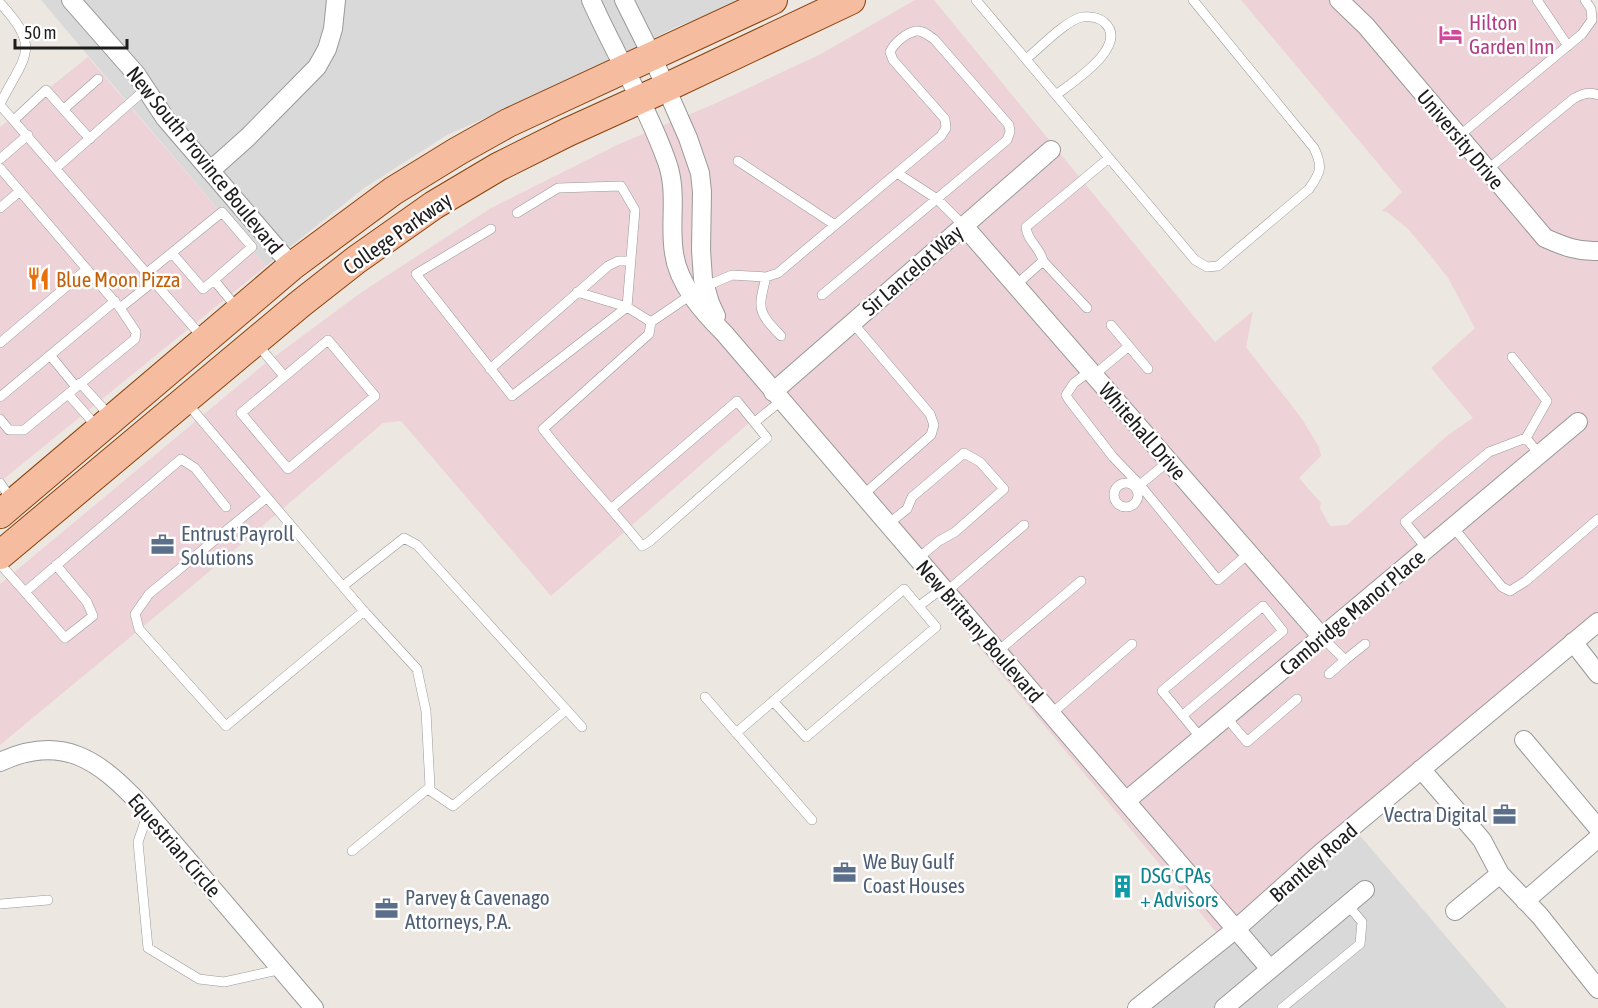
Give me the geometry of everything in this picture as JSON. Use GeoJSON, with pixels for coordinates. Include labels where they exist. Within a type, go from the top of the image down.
{"type":"FeatureCollection","features":[{"type":"Feature","properties":{"kind":"main road","name":"College Parkway"},"geometry":{"type":"LineString","coordinates":[[5,500],[106,424],[292,266],[360,214],[458,151],[529,113],[773,0]]}},
{"type":"Feature","properties":{"kind":"main road","name":"College Parkway"},"geometry":{"type":"LineString","coordinates":[[0,555],[255,341],[356,260],[434,206],[540,146],[851,0]]}},
{"type":"Feature","properties":{"kind":"main road"},"geometry":{"type":"LineString","coordinates":[[204,340],[225,366]]}},
{"type":"Feature","properties":{"kind":"main road"},"geometry":{"type":"LineString","coordinates":[[162,376],[184,400]]}},
{"type":"Feature","properties":{"kind":"street"},"geometry":{"type":"LineString","coordinates":[[210,171],[256,130],[317,67],[330,39],[336,0]]}},
{"type":"Feature","properties":{"kind":"street","name":"New Brittany Boulevard"},"geometry":{"type":"LineString","coordinates":[[591,0],[668,164],[674,200],[674,253],[678,269],[710,303],[724,333],[1270,969]]}},
{"type":"Feature","properties":{"kind":"street","name":"New Brittany Boulevard"},"geometry":{"type":"LineString","coordinates":[[624,0],[652,56],[688,138],[700,173],[702,192],[698,290]]}},
{"type":"Feature","properties":{"kind":"street","name":"University Drive"},"geometry":{"type":"LineString","coordinates":[[1339,0],[1366,26],[1545,238],[1582,252],[1598,251]]}},
{"type":"Feature","properties":{"kind":"street","name":"New South Province Boulevard"},"geometry":{"type":"LineString","coordinates":[[78,2],[147,88],[165,118],[292,266]]}},
{"type":"Feature","properties":{"kind":"street","name":"Sir Lancelot Way"},"geometry":{"type":"LineString","coordinates":[[778,396],[852,322],[1051,150]]}},
{"type":"Feature","properties":{"kind":"street","name":"Whitehall Drive"},"geometry":{"type":"LineString","coordinates":[[964,226],[1322,636]]}},
{"type":"Feature","properties":{"kind":"street","name":"Cambridge Manor Place"},"geometry":{"type":"LineString","coordinates":[[1126,801],[1578,422]]}},
{"type":"Feature","properties":{"kind":"street","name":"Brantley Road"},"geometry":{"type":"LineString","coordinates":[[1137,1008],[1236,929],[1321,853],[1598,622]]}},
{"type":"Feature","properties":{"kind":"street"},"geometry":{"type":"LineString","coordinates":[[1573,642],[1598,674]]}},
{"type":"Feature","properties":{"kind":"street"},"geometry":{"type":"LineString","coordinates":[[1524,740],[1598,828]]}},
{"type":"Feature","properties":{"kind":"street","name":"Equestrian Circle"},"geometry":{"type":"LineString","coordinates":[[0,762],[33,751],[52,750],[84,758],[102,767],[117,779],[148,813],[315,1008]]}},
{"type":"Feature","properties":{"kind":"street"},"geometry":{"type":"LineString","coordinates":[[1421,769],[1482,840],[1500,874],[1598,989]]}},
{"type":"Feature","properties":{"kind":"street"},"geometry":{"type":"LineString","coordinates":[[1525,901],[1598,838]]}},
{"type":"Feature","properties":{"kind":"street"},"geometry":{"type":"LineString","coordinates":[[1455,911],[1500,874]]}},
{"type":"Feature","properties":{"kind":"street"},"geometry":{"type":"LineString","coordinates":[[1224,1008],[1365,890]]}},
{"type":"Feature","properties":{"kind":"lane"},"geometry":{"type":"LineString","coordinates":[[976,0],[1195,260],[1207,267],[1218,266],[1309,189],[1319,174],[1320,161],[1314,148],[1193,0]]}},
{"type":"Feature","properties":{"kind":"lane"},"geometry":{"type":"LineString","coordinates":[[1537,0],[1568,46]]}},
{"type":"Feature","properties":{"kind":"lane"},"geometry":{"type":"LineString","coordinates":[[1459,136],[1582,34],[1592,20],[1591,9],[1585,0]]}},
{"type":"Feature","properties":{"kind":"lane"},"geometry":{"type":"LineString","coordinates":[[0,3],[17,21],[27,43],[24,57],[0,105],[204,340]]}},
{"type":"Feature","properties":{"kind":"lane"},"geometry":{"type":"LineString","coordinates":[[1026,59],[1072,22],[1082,17],[1093,17],[1106,25],[1110,30],[1110,38],[1101,59],[1056,95]]}},
{"type":"Feature","properties":{"kind":"lane"},"geometry":{"type":"LineString","coordinates":[[612,508],[737,401],[767,438],[642,546],[612,508],[568,462],[543,429],[649,334],[651,322],[698,290],[732,275],[766,277],[778,273],[941,136],[946,128],[945,119],[893,60],[890,52],[894,44],[916,31],[925,33],[934,39],[1009,125],[1010,132],[1007,140],[822,295]]}},
{"type":"Feature","properties":{"kind":"lane"},"geometry":{"type":"LineString","coordinates":[[64,110],[98,79]]}},
{"type":"Feature","properties":{"kind":"lane"},"geometry":{"type":"LineString","coordinates":[[56,168],[147,88]]}},
{"type":"Feature","properties":{"kind":"lane"},"geometry":{"type":"LineString","coordinates":[[14,120],[46,90],[90,139]]}},
{"type":"Feature","properties":{"kind":"lane"},"geometry":{"type":"LineString","coordinates":[[1487,170],[1573,99],[1581,94],[1598,95]]}},
{"type":"Feature","properties":{"kind":"lane"},"geometry":{"type":"LineString","coordinates":[[0,159],[28,135]]}},
{"type":"Feature","properties":{"kind":"lane"},"geometry":{"type":"LineString","coordinates":[[1087,308],[1042,261],[1041,253],[1027,236],[1026,227],[1109,158]]}},
{"type":"Feature","properties":{"kind":"lane"},"geometry":{"type":"LineString","coordinates":[[738,161],[835,225]]}},
{"type":"Feature","properties":{"kind":"lane"},"geometry":{"type":"LineString","coordinates":[[0,168],[118,304],[136,332],[135,339],[24,430],[9,430],[0,419]]}},
{"type":"Feature","properties":{"kind":"lane"},"geometry":{"type":"LineString","coordinates":[[897,173],[937,199],[964,226]]}},
{"type":"Feature","properties":{"kind":"lane"},"geometry":{"type":"LineString","coordinates":[[491,229],[416,274],[512,396],[627,307],[635,210],[621,186],[558,188],[517,213]]}},
{"type":"Feature","properties":{"kind":"lane"},"geometry":{"type":"LineString","coordinates":[[0,208],[20,191]]}},
{"type":"Feature","properties":{"kind":"lane"},"geometry":{"type":"LineString","coordinates":[[0,397],[50,355],[118,304],[150,277],[172,253],[222,212],[252,247],[203,289],[172,253]]}},
{"type":"Feature","properties":{"kind":"lane"},"geometry":{"type":"LineString","coordinates":[[490,369],[608,266],[618,261],[631,261]]}},
{"type":"Feature","properties":{"kind":"lane"},"geometry":{"type":"LineString","coordinates":[[1016,285],[1042,261]]}},
{"type":"Feature","properties":{"kind":"lane"},"geometry":{"type":"LineString","coordinates":[[0,343],[87,269]]}},
{"type":"Feature","properties":{"kind":"lane"},"geometry":{"type":"LineString","coordinates":[[766,277],[760,302],[762,312],[766,320],[781,336]]}},
{"type":"Feature","properties":{"kind":"lane"},"geometry":{"type":"LineString","coordinates":[[214,280],[239,310]]}},
{"type":"Feature","properties":{"kind":"lane"},"geometry":{"type":"LineString","coordinates":[[578,292],[627,307],[651,322]]}},
{"type":"Feature","properties":{"kind":"lane"},"geometry":{"type":"LineString","coordinates":[[852,322],[930,414],[934,425],[931,435],[863,495]]}},
{"type":"Feature","properties":{"kind":"lane"},"geometry":{"type":"LineString","coordinates":[[1111,325],[1148,369]]}},
{"type":"Feature","properties":{"kind":"lane"},"geometry":{"type":"LineString","coordinates":[[328,340],[375,396],[288,469],[241,413],[284,376],[328,340]]}},
{"type":"Feature","properties":{"kind":"lane"},"geometry":{"type":"LineString","coordinates":[[255,341],[284,376]]}},
{"type":"Feature","properties":{"kind":"lane"},"geometry":{"type":"LineString","coordinates":[[1129,346],[1074,383],[1066,394],[1113,457],[1218,580],[1249,553]]}},
{"type":"Feature","properties":{"kind":"lane"},"geometry":{"type":"LineString","coordinates":[[50,355],[106,424]]}},
{"type":"Feature","properties":{"kind":"lane"},"geometry":{"type":"LineString","coordinates":[[1427,549],[1405,522],[1489,452],[1526,438],[1547,401],[1512,357]]}},
{"type":"Feature","properties":{"kind":"lane"},"geometry":{"type":"LineString","coordinates":[[75,388],[106,424]]}},
{"type":"Feature","properties":{"kind":"lane"},"geometry":{"type":"LineString","coordinates":[[755,422],[778,396]]}},
{"type":"Feature","properties":{"kind":"lane"},"geometry":{"type":"LineString","coordinates":[[184,400],[266,498],[417,669],[426,711],[430,787],[351,851]]}},
{"type":"Feature","properties":{"kind":"lane"},"geometry":{"type":"LineString","coordinates":[[1526,438],[1539,454]]}},
{"type":"Feature","properties":{"kind":"lane"},"geometry":{"type":"LineString","coordinates":[[888,524],[907,508],[912,497],[964,453],[980,462],[1004,489],[955,532],[939,541],[917,559]]}},
{"type":"Feature","properties":{"kind":"lane"},"geometry":{"type":"LineString","coordinates":[[25,592],[182,459],[195,468],[226,507]]}},
{"type":"Feature","properties":{"kind":"lane"},"geometry":{"type":"LineString","coordinates":[[1138,487],[1169,461]]}},
{"type":"Feature","properties":{"kind":"lane"},"geometry":{"type":"LineString","coordinates":[[266,498],[149,594],[135,614],[139,629],[226,726],[364,611]]}},
{"type":"Feature","properties":{"kind":"lane"},"geometry":{"type":"LineString","coordinates":[[1454,527],[1502,587],[1510,591],[1526,581],[1598,519]]}},
{"type":"Feature","properties":{"kind":"lane"},"geometry":{"type":"LineString","coordinates":[[919,606],[944,590],[1024,525]]}},
{"type":"Feature","properties":{"kind":"lane"},"geometry":{"type":"LineString","coordinates":[[343,586],[404,538],[417,545],[582,727]]}},
{"type":"Feature","properties":{"kind":"lane"},"geometry":{"type":"LineString","coordinates":[[0,564],[65,638],[93,616],[87,602],[56,565]]}},
{"type":"Feature","properties":{"kind":"lane"},"geometry":{"type":"LineString","coordinates":[[997,652],[1081,581]]}},
{"type":"Feature","properties":{"kind":"lane"},"geometry":{"type":"LineString","coordinates":[[736,734],[773,701],[904,590],[936,627],[806,737],[773,701]]}},
{"type":"Feature","properties":{"kind":"lane"},"geometry":{"type":"LineString","coordinates":[[1183,715],[1283,632],[1263,606],[1162,691],[1202,738]]}},
{"type":"Feature","properties":{"kind":"lane"},"geometry":{"type":"LineString","coordinates":[[1322,636],[1346,660]]}},
{"type":"Feature","properties":{"kind":"lane"},"geometry":{"type":"LineString","coordinates":[[1051,714],[1132,644]]}},
{"type":"Feature","properties":{"kind":"lane"},"geometry":{"type":"LineString","coordinates":[[1329,674],[1365,644]]}},
{"type":"Feature","properties":{"kind":"lane"},"geometry":{"type":"LineString","coordinates":[[705,698],[812,820]]}},
{"type":"Feature","properties":{"kind":"lane"},"geometry":{"type":"LineString","coordinates":[[1226,717],[1247,742],[1297,699]]}},
{"type":"Feature","properties":{"kind":"lane"},"geometry":{"type":"LineString","coordinates":[[428,789],[453,806],[566,710]]}},
{"type":"Feature","properties":{"kind":"lane"},"geometry":{"type":"LineString","coordinates":[[148,813],[138,842],[148,948],[199,979],[224,982],[282,969]]}},
{"type":"Feature","properties":{"kind":"lane"},"geometry":{"type":"LineString","coordinates":[[0,904],[48,900]]}},
{"type":"Feature","properties":{"kind":"lane"},"geometry":{"type":"LineString","coordinates":[[1282,1008],[1360,944],[1362,922],[1348,905]]}},
{"type":"Feature","properties":{"kind":"shaded area"},"geometry":{"type":"Polygon","coordinates":[[[41,0],[748,0],[676,27],[575,78],[447,135],[364,188],[266,266],[41,0]]]}},
{"type":"Feature","properties":{"kind":"shaded area"},"geometry":{"type":"Polygon","coordinates":[[[915,0],[934,0],[1215,342],[1253,311],[1246,347],[1302,419],[1319,447],[1321,456],[1299,478],[1321,503],[1320,508],[1330,526],[1347,525],[1448,435],[1473,418],[1431,368],[1475,328],[1448,278],[1430,255],[1408,229],[1387,212],[1382,211],[1402,192],[1241,0],[1592,0],[1598,14],[1598,619],[1222,939],[774,401],[551,596],[401,421],[383,423],[198,581],[0,745],[0,584],[262,366],[359,294],[491,208],[617,145],[714,104],[821,54],[915,0]]]}},
{"type":"Feature","properties":{"kind":"shaded area"},"geometry":{"type":"Polygon","coordinates":[[[88,57],[266,266],[0,482],[0,127],[88,57]]]}},
{"type":"Feature","properties":{"kind":"shaded area"},"geometry":{"type":"Polygon","coordinates":[[[1351,825],[1507,1008],[1139,1008],[1351,825]]]}},
{"type":"Feature","properties":{"kind":"place","name":"Hilton Garden Inn"},"geometry":{"type":"Point","coordinates":[1451,34]}},
{"type":"Feature","properties":{"kind":"place","name":"Blue Moon Pizza"},"geometry":{"type":"Point","coordinates":[38,279]}},
{"type":"Feature","properties":{"kind":"place","name":"Entrust Payroll Solutions"},"geometry":{"type":"Point","coordinates":[163,545]}},
{"type":"Feature","properties":{"kind":"place","name":"Vectra Digital"},"geometry":{"type":"Point","coordinates":[1505,814]}},
{"type":"Feature","properties":{"kind":"place","name":"We Buy Gulf Coast Houses"},"geometry":{"type":"Point","coordinates":[845,873]}},
{"type":"Feature","properties":{"kind":"place","name":"DSG CPAs + Advisors"},"geometry":{"type":"Point","coordinates":[1122,887]}},
{"type":"Feature","properties":{"kind":"place","name":"Parvey & Cavenago Attorneys, P.A."},"geometry":{"type":"Point","coordinates":[387,909]}}]}
